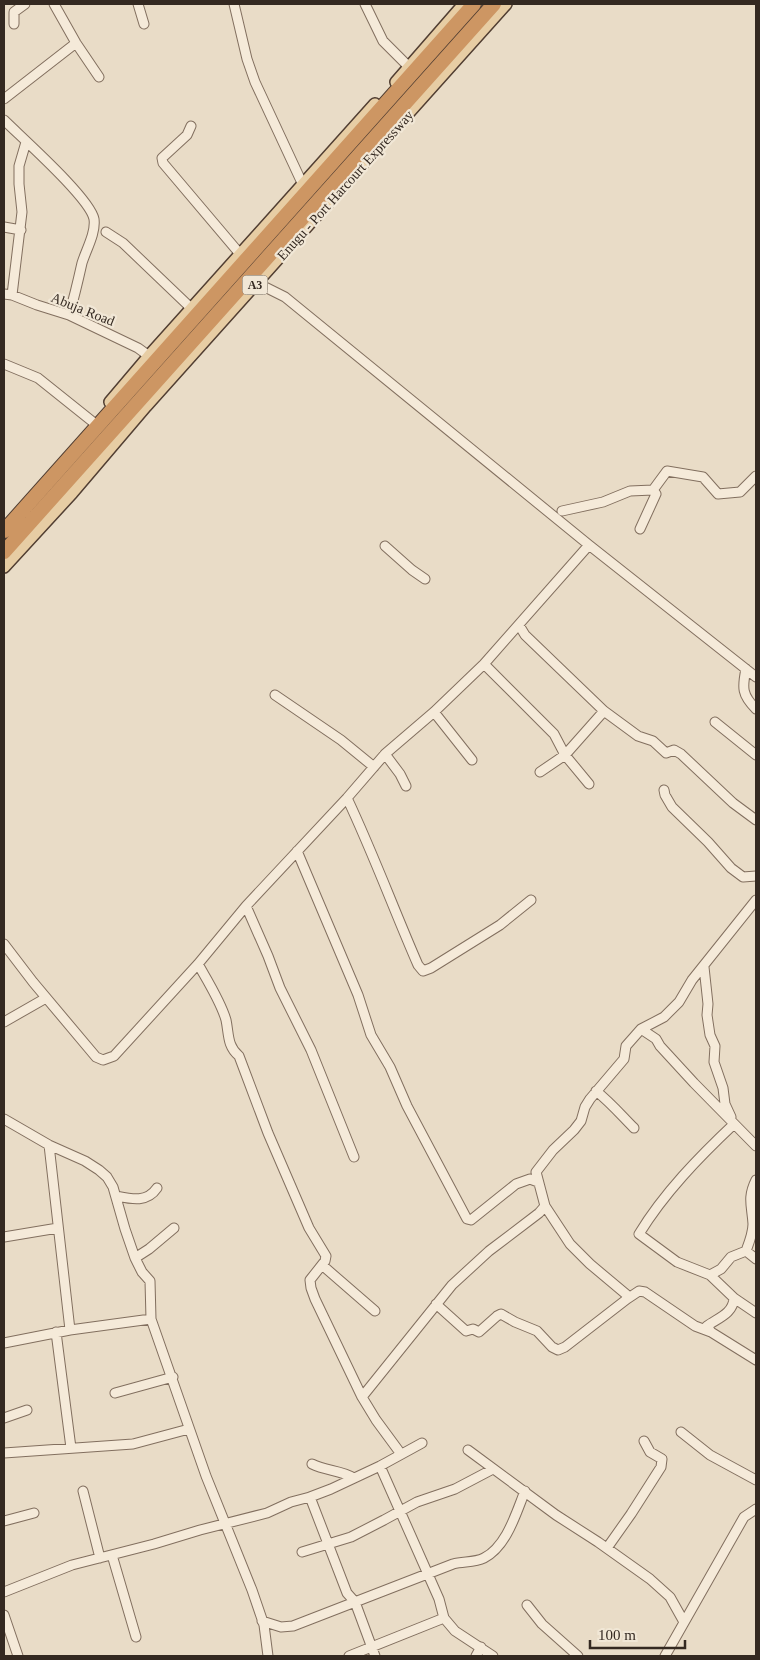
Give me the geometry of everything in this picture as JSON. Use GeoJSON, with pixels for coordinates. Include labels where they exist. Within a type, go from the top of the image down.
{"type":"FeatureCollection","features":[{"type":"Feature","properties":{"kind":"highway","name":"Enugu - Port Harcourt Expressway"},"geometry":{"type":"LineString","coordinates":[[4,531],[474,4]]}},
{"type":"Feature","properties":{"kind":"highway","name":"Enugu - Port Harcourt Expressway"},"geometry":{"type":"LineString","coordinates":[[4,552],[494,4]]}},
{"type":"Feature","properties":{"kind":"main road","name":"A3"},"geometry":{"type":"LineString","coordinates":[[4,521],[464,4]]}},
{"type":"Feature","properties":{"kind":"main road","name":"Enugu - Port Harcourt Expressway"},"geometry":{"type":"LineString","coordinates":[[4,567],[72,494],[146,406],[506,4]]}},
{"type":"Feature","properties":{"kind":"street"},"geometry":{"type":"LineString","coordinates":[[14,24],[14,12],[25,4]]}},
{"type":"Feature","properties":{"kind":"street"},"geometry":{"type":"LineString","coordinates":[[54,4],[76,43],[99,77]]}},
{"type":"Feature","properties":{"kind":"street"},"geometry":{"type":"LineString","coordinates":[[138,4],[144,24]]}},
{"type":"Feature","properties":{"kind":"street"},"geometry":{"type":"LineString","coordinates":[[234,4],[247,59],[255,82],[303,185]]}},
{"type":"Feature","properties":{"kind":"street"},"geometry":{"type":"LineString","coordinates":[[365,4],[383,41],[409,67]]}},
{"type":"Feature","properties":{"kind":"street"},"geometry":{"type":"LineString","coordinates":[[4,99],[76,43]]}},
{"type":"Feature","properties":{"kind":"street"},"geometry":{"type":"LineString","coordinates":[[4,120],[88,205],[93,215],[94,226],[82,263],[69,316]]}},
{"type":"Feature","properties":{"kind":"street"},"geometry":{"type":"LineString","coordinates":[[191,126],[187,135],[162,158],[163,163],[240,254]]}},
{"type":"Feature","properties":{"kind":"street"},"geometry":{"type":"LineString","coordinates":[[8,294],[21,230],[22,212],[19,166],[26,142]]}},
{"type":"Feature","properties":{"kind":"street"},"geometry":{"type":"LineString","coordinates":[[4,227],[21,230]]}},
{"type":"Feature","properties":{"kind":"street"},"geometry":{"type":"LineString","coordinates":[[106,232],[123,243],[192,309]]}},
{"type":"Feature","properties":{"kind":"street"},"geometry":{"type":"LineString","coordinates":[[257,283],[285,297],[589,545],[756,677]]}},
{"type":"Feature","properties":{"kind":"street","name":"Abuja Road"},"geometry":{"type":"LineString","coordinates":[[8,294],[69,316],[138,348],[149,356]]}},
{"type":"Feature","properties":{"kind":"street"},"geometry":{"type":"LineString","coordinates":[[4,364],[38,378],[93,422]]}},
{"type":"Feature","properties":{"kind":"street"},"geometry":{"type":"LineString","coordinates":[[653,490],[667,471],[703,478],[718,494],[740,492],[756,476]]}},
{"type":"Feature","properties":{"kind":"street"},"geometry":{"type":"LineString","coordinates":[[562,511],[603,502],[630,491],[653,490]]}},
{"type":"Feature","properties":{"kind":"street"},"geometry":{"type":"LineString","coordinates":[[640,529],[656,494],[653,490]]}},
{"type":"Feature","properties":{"kind":"street"},"geometry":{"type":"LineString","coordinates":[[4,944],[46,998],[96,1057],[104,1060],[114,1056],[198,964],[246,906],[347,798],[385,754],[434,712],[484,664],[589,545]]}},
{"type":"Feature","properties":{"kind":"street"},"geometry":{"type":"LineString","coordinates":[[385,546],[425,579]]}},
{"type":"Feature","properties":{"kind":"street"},"geometry":{"type":"LineString","coordinates":[[519,625],[525,635],[604,711],[638,736],[653,741],[666,753],[674,750],[679,752],[733,802],[756,820]]}},
{"type":"Feature","properties":{"kind":"street"},"geometry":{"type":"LineString","coordinates":[[484,664],[554,734],[565,755],[589,784]]}},
{"type":"Feature","properties":{"kind":"street"},"geometry":{"type":"LineString","coordinates":[[746,669],[742,685],[744,694],[756,709]]}},
{"type":"Feature","properties":{"kind":"street"},"geometry":{"type":"LineString","coordinates":[[275,695],[341,740],[374,767]]}},
{"type":"Feature","properties":{"kind":"street"},"geometry":{"type":"LineString","coordinates":[[540,772],[565,755],[604,711]]}},
{"type":"Feature","properties":{"kind":"street"},"geometry":{"type":"LineString","coordinates":[[434,712],[472,760]]}},
{"type":"Feature","properties":{"kind":"street"},"geometry":{"type":"LineString","coordinates":[[715,722],[756,755]]}},
{"type":"Feature","properties":{"kind":"street"},"geometry":{"type":"LineString","coordinates":[[385,754],[400,774],[406,786]]}},
{"type":"Feature","properties":{"kind":"street"},"geometry":{"type":"LineString","coordinates":[[664,790],[672,807],[708,842],[731,868],[743,877],[756,876]]}},
{"type":"Feature","properties":{"kind":"street"},"geometry":{"type":"LineString","coordinates":[[347,798],[420,969],[423,971],[500,925],[531,900]]}},
{"type":"Feature","properties":{"kind":"street"},"geometry":{"type":"LineString","coordinates":[[297,851],[355,987],[371,1035],[390,1067],[407,1106],[467,1219],[471,1220],[512,1187],[524,1180],[534,1181]]}},
{"type":"Feature","properties":{"kind":"street"},"geometry":{"type":"LineString","coordinates":[[628,1299],[626,1295],[570,1244],[545,1206],[534,1181],[536,1172],[553,1150],[581,1121],[585,1107],[596,1091],[624,1059],[626,1046],[641,1029],[664,1018],[679,1002],[692,980],[756,900]]}},
{"type":"Feature","properties":{"kind":"street"},"geometry":{"type":"LineString","coordinates":[[246,906],[280,988],[312,1050],[354,1157]]}},
{"type":"Feature","properties":{"kind":"street"},"geometry":{"type":"LineString","coordinates":[[198,964],[226,1020],[230,1042],[234,1052],[239,1056],[268,1133],[309,1228],[326,1256],[326,1261],[310,1280],[311,1288],[362,1396],[376,1420],[401,1454]]}},
{"type":"Feature","properties":{"kind":"street"},"geometry":{"type":"LineString","coordinates":[[704,967],[708,1004],[707,1015],[710,1035],[715,1046],[714,1062],[723,1088],[725,1104],[734,1124]]}},
{"type":"Feature","properties":{"kind":"street"},"geometry":{"type":"LineString","coordinates":[[4,1022],[46,998]]}},
{"type":"Feature","properties":{"kind":"street"},"geometry":{"type":"LineString","coordinates":[[641,1029],[656,1039],[660,1046],[756,1146]]}},
{"type":"Feature","properties":{"kind":"street"},"geometry":{"type":"LineString","coordinates":[[596,1091],[606,1098],[609,1104],[634,1128]]}},
{"type":"Feature","properties":{"kind":"street"},"geometry":{"type":"LineString","coordinates":[[4,1119],[49,1145],[85,1161],[107,1177],[113,1187],[124,1229],[135,1258],[142,1272],[150,1281],[151,1319],[206,1476],[262,1621],[268,1656]]}},
{"type":"Feature","properties":{"kind":"street"},"geometry":{"type":"LineString","coordinates":[[734,1124],[676,1182],[639,1234],[677,1262],[710,1275],[734,1298],[756,1313]]}},
{"type":"Feature","properties":{"kind":"street"},"geometry":{"type":"LineString","coordinates":[[49,1145],[70,1330]]}},
{"type":"Feature","properties":{"kind":"street"},"geometry":{"type":"LineString","coordinates":[[746,1251],[752,1230],[750,1202],[752,1188],[756,1181]]}},
{"type":"Feature","properties":{"kind":"street"},"geometry":{"type":"LineString","coordinates":[[116,1196],[144,1199],[154,1193],[157,1188]]}},
{"type":"Feature","properties":{"kind":"street"},"geometry":{"type":"LineString","coordinates":[[362,1396],[452,1285],[489,1251],[539,1213],[545,1206]]}},
{"type":"Feature","properties":{"kind":"street"},"geometry":{"type":"LineString","coordinates":[[4,1237],[58,1228]]}},
{"type":"Feature","properties":{"kind":"street"},"geometry":{"type":"LineString","coordinates":[[135,1258],[174,1228]]}},
{"type":"Feature","properties":{"kind":"street"},"geometry":{"type":"LineString","coordinates":[[710,1275],[721,1268],[730,1257],[746,1251]]}},
{"type":"Feature","properties":{"kind":"street"},"geometry":{"type":"LineString","coordinates":[[746,1251],[756,1259]]}},
{"type":"Feature","properties":{"kind":"street"},"geometry":{"type":"LineString","coordinates":[[322,1265],[375,1311]]}},
{"type":"Feature","properties":{"kind":"street"},"geometry":{"type":"LineString","coordinates":[[436,1304],[466,1331],[473,1329],[479,1332],[501,1314],[514,1322],[537,1331],[552,1347],[558,1350],[565,1347],[639,1291],[645,1292],[696,1326],[711,1332],[756,1360]]}},
{"type":"Feature","properties":{"kind":"street"},"geometry":{"type":"LineString","coordinates":[[711,1332],[707,1326],[729,1312],[734,1298]]}},
{"type":"Feature","properties":{"kind":"street"},"geometry":{"type":"LineString","coordinates":[[4,1343],[56,1332],[151,1319]]}},
{"type":"Feature","properties":{"kind":"street"},"geometry":{"type":"LineString","coordinates":[[56,1332],[71,1448]]}},
{"type":"Feature","properties":{"kind":"street"},"geometry":{"type":"LineString","coordinates":[[115,1393],[172,1377]]}},
{"type":"Feature","properties":{"kind":"street"},"geometry":{"type":"LineString","coordinates":[[4,1418],[27,1410]]}},
{"type":"Feature","properties":{"kind":"street"},"geometry":{"type":"LineString","coordinates":[[4,1453],[133,1444],[189,1429]]}},
{"type":"Feature","properties":{"kind":"street"},"geometry":{"type":"LineString","coordinates":[[681,1432],[710,1455],[756,1480]]}},
{"type":"Feature","properties":{"kind":"street"},"geometry":{"type":"LineString","coordinates":[[607,1548],[661,1467],[662,1458],[650,1452],[644,1441]]}},
{"type":"Feature","properties":{"kind":"street"},"geometry":{"type":"LineString","coordinates":[[4,1592],[72,1564],[267,1513],[354,1478],[422,1443]]}},
{"type":"Feature","properties":{"kind":"street"},"geometry":{"type":"LineString","coordinates":[[468,1450],[556,1514],[607,1548],[665,1592],[674,1602],[684,1622]]}},
{"type":"Feature","properties":{"kind":"street"},"geometry":{"type":"LineString","coordinates":[[312,1464],[348,1474],[354,1478]]}},
{"type":"Feature","properties":{"kind":"street"},"geometry":{"type":"LineString","coordinates":[[380,1466],[439,1599],[444,1618],[462,1637],[494,1656]]}},
{"type":"Feature","properties":{"kind":"street"},"geometry":{"type":"LineString","coordinates":[[302,1552],[350,1537],[417,1502],[455,1488],[493,1469]]}},
{"type":"Feature","properties":{"kind":"street"},"geometry":{"type":"LineString","coordinates":[[82,1491],[100,1558]]}},
{"type":"Feature","properties":{"kind":"street"},"geometry":{"type":"LineString","coordinates":[[262,1621],[286,1627],[453,1564],[485,1558],[500,1545],[525,1491]]}},
{"type":"Feature","properties":{"kind":"street"},"geometry":{"type":"LineString","coordinates":[[310,1497],[346,1593],[355,1602],[375,1656]]}},
{"type":"Feature","properties":{"kind":"street"},"geometry":{"type":"LineString","coordinates":[[665,1656],[744,1517],[756,1509]]}},
{"type":"Feature","properties":{"kind":"street"},"geometry":{"type":"LineString","coordinates":[[4,1521],[34,1513]]}},
{"type":"Feature","properties":{"kind":"street"},"geometry":{"type":"LineString","coordinates":[[112,1555],[136,1637]]}},
{"type":"Feature","properties":{"kind":"street"},"geometry":{"type":"LineString","coordinates":[[528,1605],[537,1619],[578,1656]]}},
{"type":"Feature","properties":{"kind":"street"},"geometry":{"type":"LineString","coordinates":[[4,1615],[5,1626],[18,1656]]}},
{"type":"Feature","properties":{"kind":"street"},"geometry":{"type":"LineString","coordinates":[[349,1656],[444,1618]]}},
{"type":"Feature","properties":{"kind":"street"},"geometry":{"type":"LineString","coordinates":[[476,1656],[481,1647]]}}]}
